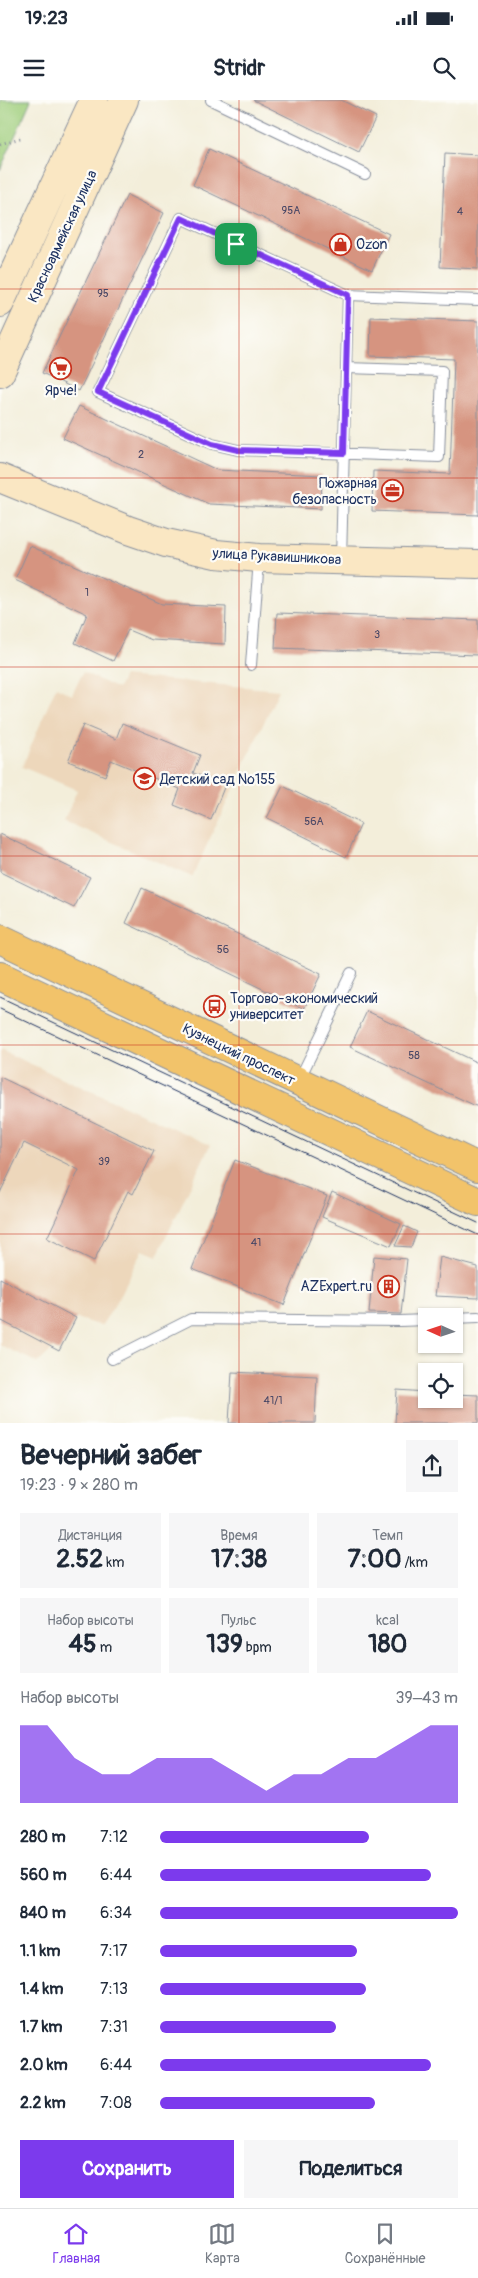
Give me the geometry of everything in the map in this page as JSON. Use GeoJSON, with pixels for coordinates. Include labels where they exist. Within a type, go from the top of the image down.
{"type":"FeatureCollection","features":[{"type":"Feature","properties":{"kind":"main road","name":"Красноармейская улица"},"geometry":{"type":"LineString","coordinates":[[0,303],[94,100]]}},
{"type":"Feature","properties":{"kind":"main road","name":"Красноармейская улица"},"geometry":{"type":"LineString","coordinates":[[0,372],[124,100]]}},
{"type":"Feature","properties":{"kind":"main road","name":"улица Рукавишникова"},"geometry":{"type":"LineString","coordinates":[[0,478],[128,530],[166,543],[216,554],[259,558],[478,564]]}},
{"type":"Feature","properties":{"kind":"main road","name":"Кузнецкий проспект"},"geometry":{"type":"LineString","coordinates":[[0,939],[478,1167]]}},
{"type":"Feature","properties":{"kind":"main road"},"geometry":{"type":"LineString","coordinates":[[0,976],[478,1202]]}},
{"type":"Feature","properties":{"kind":"lane"},"geometry":{"type":"LineString","coordinates":[[211,100],[365,174]]}},
{"type":"Feature","properties":{"kind":"lane"},"geometry":{"type":"LineString","coordinates":[[346,368],[442,371],[439,457],[238,450],[212,444],[98,392],[181,218],[348,295],[478,300]]}},
{"type":"Feature","properties":{"kind":"lane"},"geometry":{"type":"LineString","coordinates":[[341,559],[348,295]]}},
{"type":"Feature","properties":{"kind":"lane"},"geometry":{"type":"LineString","coordinates":[[251,665],[259,558]]}},
{"type":"Feature","properties":{"kind":"lane"},"geometry":{"type":"LineString","coordinates":[[298,1082],[351,973]]}},
{"type":"Feature","properties":{"kind":"lane"},"geometry":{"type":"LineString","coordinates":[[463,1318],[478,1317]]}},
{"type":"Feature","properties":{"kind":"lane"},"geometry":{"type":"LineString","coordinates":[[112,1360],[190,1319],[400,1322],[418,1321]]}},
{"type":"Feature","properties":{"kind":"path"},"geometry":{"type":"LineString","coordinates":[[0,144],[24,137]]}},
{"type":"Feature","properties":{"kind":"shaded area","name":"Детский сад №155"},"geometry":{"type":"Polygon","coordinates":[[[83,672],[118,689],[124,676],[279,690],[192,877],[64,821],[77,790],[22,767],[56,687],[72,695],[83,672]]]}},
{"type":"Feature","properties":{"kind":"shaded area"},"geometry":{"type":"Polygon","coordinates":[[[0,1050],[210,1145],[157,1256],[143,1250],[116,1303],[101,1326],[76,1318],[59,1351],[54,1348],[38,1363],[0,1345],[0,1050]]]}},
{"type":"Feature","properties":{"kind":"green space"},"geometry":{"type":"Polygon","coordinates":[[[0,100],[31,100],[0,170],[0,100]]]}},
{"type":"Feature","properties":{"kind":"building"},"geometry":{"type":"Polygon","coordinates":[[[253,100],[341,100],[376,117],[359,152],[253,100]]]}},
{"type":"Feature","properties":{"kind":"building"},"geometry":{"type":"Polygon","coordinates":[[[209,149],[389,234],[372,270],[193,185],[209,149]]]}},
{"type":"Feature","properties":{"kind":"building"},"geometry":{"type":"Polygon","coordinates":[[[445,153],[478,155],[478,269],[440,267],[445,153]]]}},
{"type":"Feature","properties":{"kind":"building"},"geometry":{"type":"Polygon","coordinates":[[[127,195],[164,213],[79,391],[42,373],[127,195]]]}},
{"type":"Feature","properties":{"kind":"building"},"geometry":{"type":"Polygon","coordinates":[[[371,317],[478,321],[478,515],[372,511],[373,471],[450,474],[454,359],[370,356],[371,317]]]}},
{"type":"Feature","properties":{"kind":"building"},"geometry":{"type":"Polygon","coordinates":[[[79,406],[217,470],[322,475],[321,509],[209,504],[63,438],[79,406]]]}},
{"type":"Feature","properties":{"kind":"building"},"geometry":{"type":"Polygon","coordinates":[[[30,546],[162,604],[226,607],[225,644],[152,640],[128,630],[113,661],[75,643],[87,614],[15,580],[30,546]]]}},
{"type":"Feature","properties":{"kind":"building"},"geometry":{"type":"Polygon","coordinates":[[[277,613],[478,620],[478,655],[275,648],[277,613]]]}},
{"type":"Feature","properties":{"kind":"building"},"geometry":{"type":"Polygon","coordinates":[[[122,723],[200,755],[193,773],[225,785],[211,820],[174,805],[180,789],[111,760],[105,776],[68,761],[83,725],[116,739],[122,723]]]}},
{"type":"Feature","properties":{"kind":"building"},"geometry":{"type":"Polygon","coordinates":[[[283,786],[361,824],[346,857],[267,818],[283,786]]]}},
{"type":"Feature","properties":{"kind":"building"},"geometry":{"type":"Polygon","coordinates":[[[0,834],[90,877],[74,908],[0,872],[0,834]]]}},
{"type":"Feature","properties":{"kind":"building"},"geometry":{"type":"Polygon","coordinates":[[[142,888],[321,974],[304,1009],[126,923],[142,888]]]}},
{"type":"Feature","properties":{"kind":"building"},"geometry":{"type":"Polygon","coordinates":[[[367,1011],[478,1063],[478,1107],[350,1047],[367,1011]]]}},
{"type":"Feature","properties":{"kind":"building"},"geometry":{"type":"Polygon","coordinates":[[[0,1077],[154,1151],[133,1194],[128,1191],[94,1261],[47,1238],[79,1170],[24,1143],[0,1193],[0,1077]]]}},
{"type":"Feature","properties":{"kind":"building"},"geometry":{"type":"Polygon","coordinates":[[[235,1160],[327,1196],[284,1305],[192,1269],[235,1160]]]}},
{"type":"Feature","properties":{"kind":"building"},"geometry":{"type":"Polygon","coordinates":[[[332,1192],[401,1224],[391,1246],[322,1217],[332,1192]]]}},
{"type":"Feature","properties":{"kind":"building"},"geometry":{"type":"Polygon","coordinates":[[[404,1226],[417,1232],[411,1247],[395,1246],[404,1226]]]}},
{"type":"Feature","properties":{"kind":"building","name":"AZExpert.ru"},"geometry":{"type":"Polygon","coordinates":[[[374,1256],[407,1259],[401,1314],[369,1313],[374,1256]]]}},
{"type":"Feature","properties":{"kind":"building"},"geometry":{"type":"Polygon","coordinates":[[[440,1257],[478,1267],[478,1298],[435,1296],[440,1257]]]}},
{"type":"Feature","properties":{"kind":"building"},"geometry":{"type":"Polygon","coordinates":[[[0,1278],[76,1318],[59,1351],[0,1320],[0,1278]]]}},
{"type":"Feature","properties":{"kind":"building"},"geometry":{"type":"Polygon","coordinates":[[[232,1372],[317,1376],[315,1423],[229,1423],[232,1372]]]}},
{"type":"Feature","properties":{"kind":"building"},"geometry":{"type":"Polygon","coordinates":[[[397,1390],[418,1391],[418,1408],[463,1408],[463,1394],[478,1395],[478,1423],[395,1423],[397,1390]]]}},
{"type":"Feature","properties":{"kind":"tram line"},"geometry":{"type":"LineString","coordinates":[[0,997],[478,1223]]}},
{"type":"Feature","properties":{"kind":"tram line"},"geometry":{"type":"LineString","coordinates":[[0,1009],[478,1235]]}},
{"type":"Feature","properties":{"kind":"place","name":"Ozon"},"geometry":{"type":"Point","coordinates":[340,244]}},
{"type":"Feature","properties":{"kind":"place","name":"Ярче!"},"geometry":{"type":"Point","coordinates":[61,368]}},
{"type":"Feature","properties":{"kind":"place","name":"Пожарная безопасность"},"geometry":{"type":"Point","coordinates":[393,491]}},
{"type":"Feature","properties":{"kind":"place","name":"Детский сад №155"},"geometry":{"type":"Point","coordinates":[144,779]}},
{"type":"Feature","properties":{"kind":"place","name":"Торгово-экономический университет"},"geometry":{"type":"Point","coordinates":[214,1006]}},
{"type":"Feature","properties":{"kind":"place","name":"AZExpert.ru"},"geometry":{"type":"Point","coordinates":[388,1286]}},
{"type":"Feature","properties":{"kind":"route"},"geometry":{"type":"LineString","coordinates":[[181,218],[236,244],[348,295],[344,453],[238,450],[212,444],[98,392],[181,218]]}}]}
